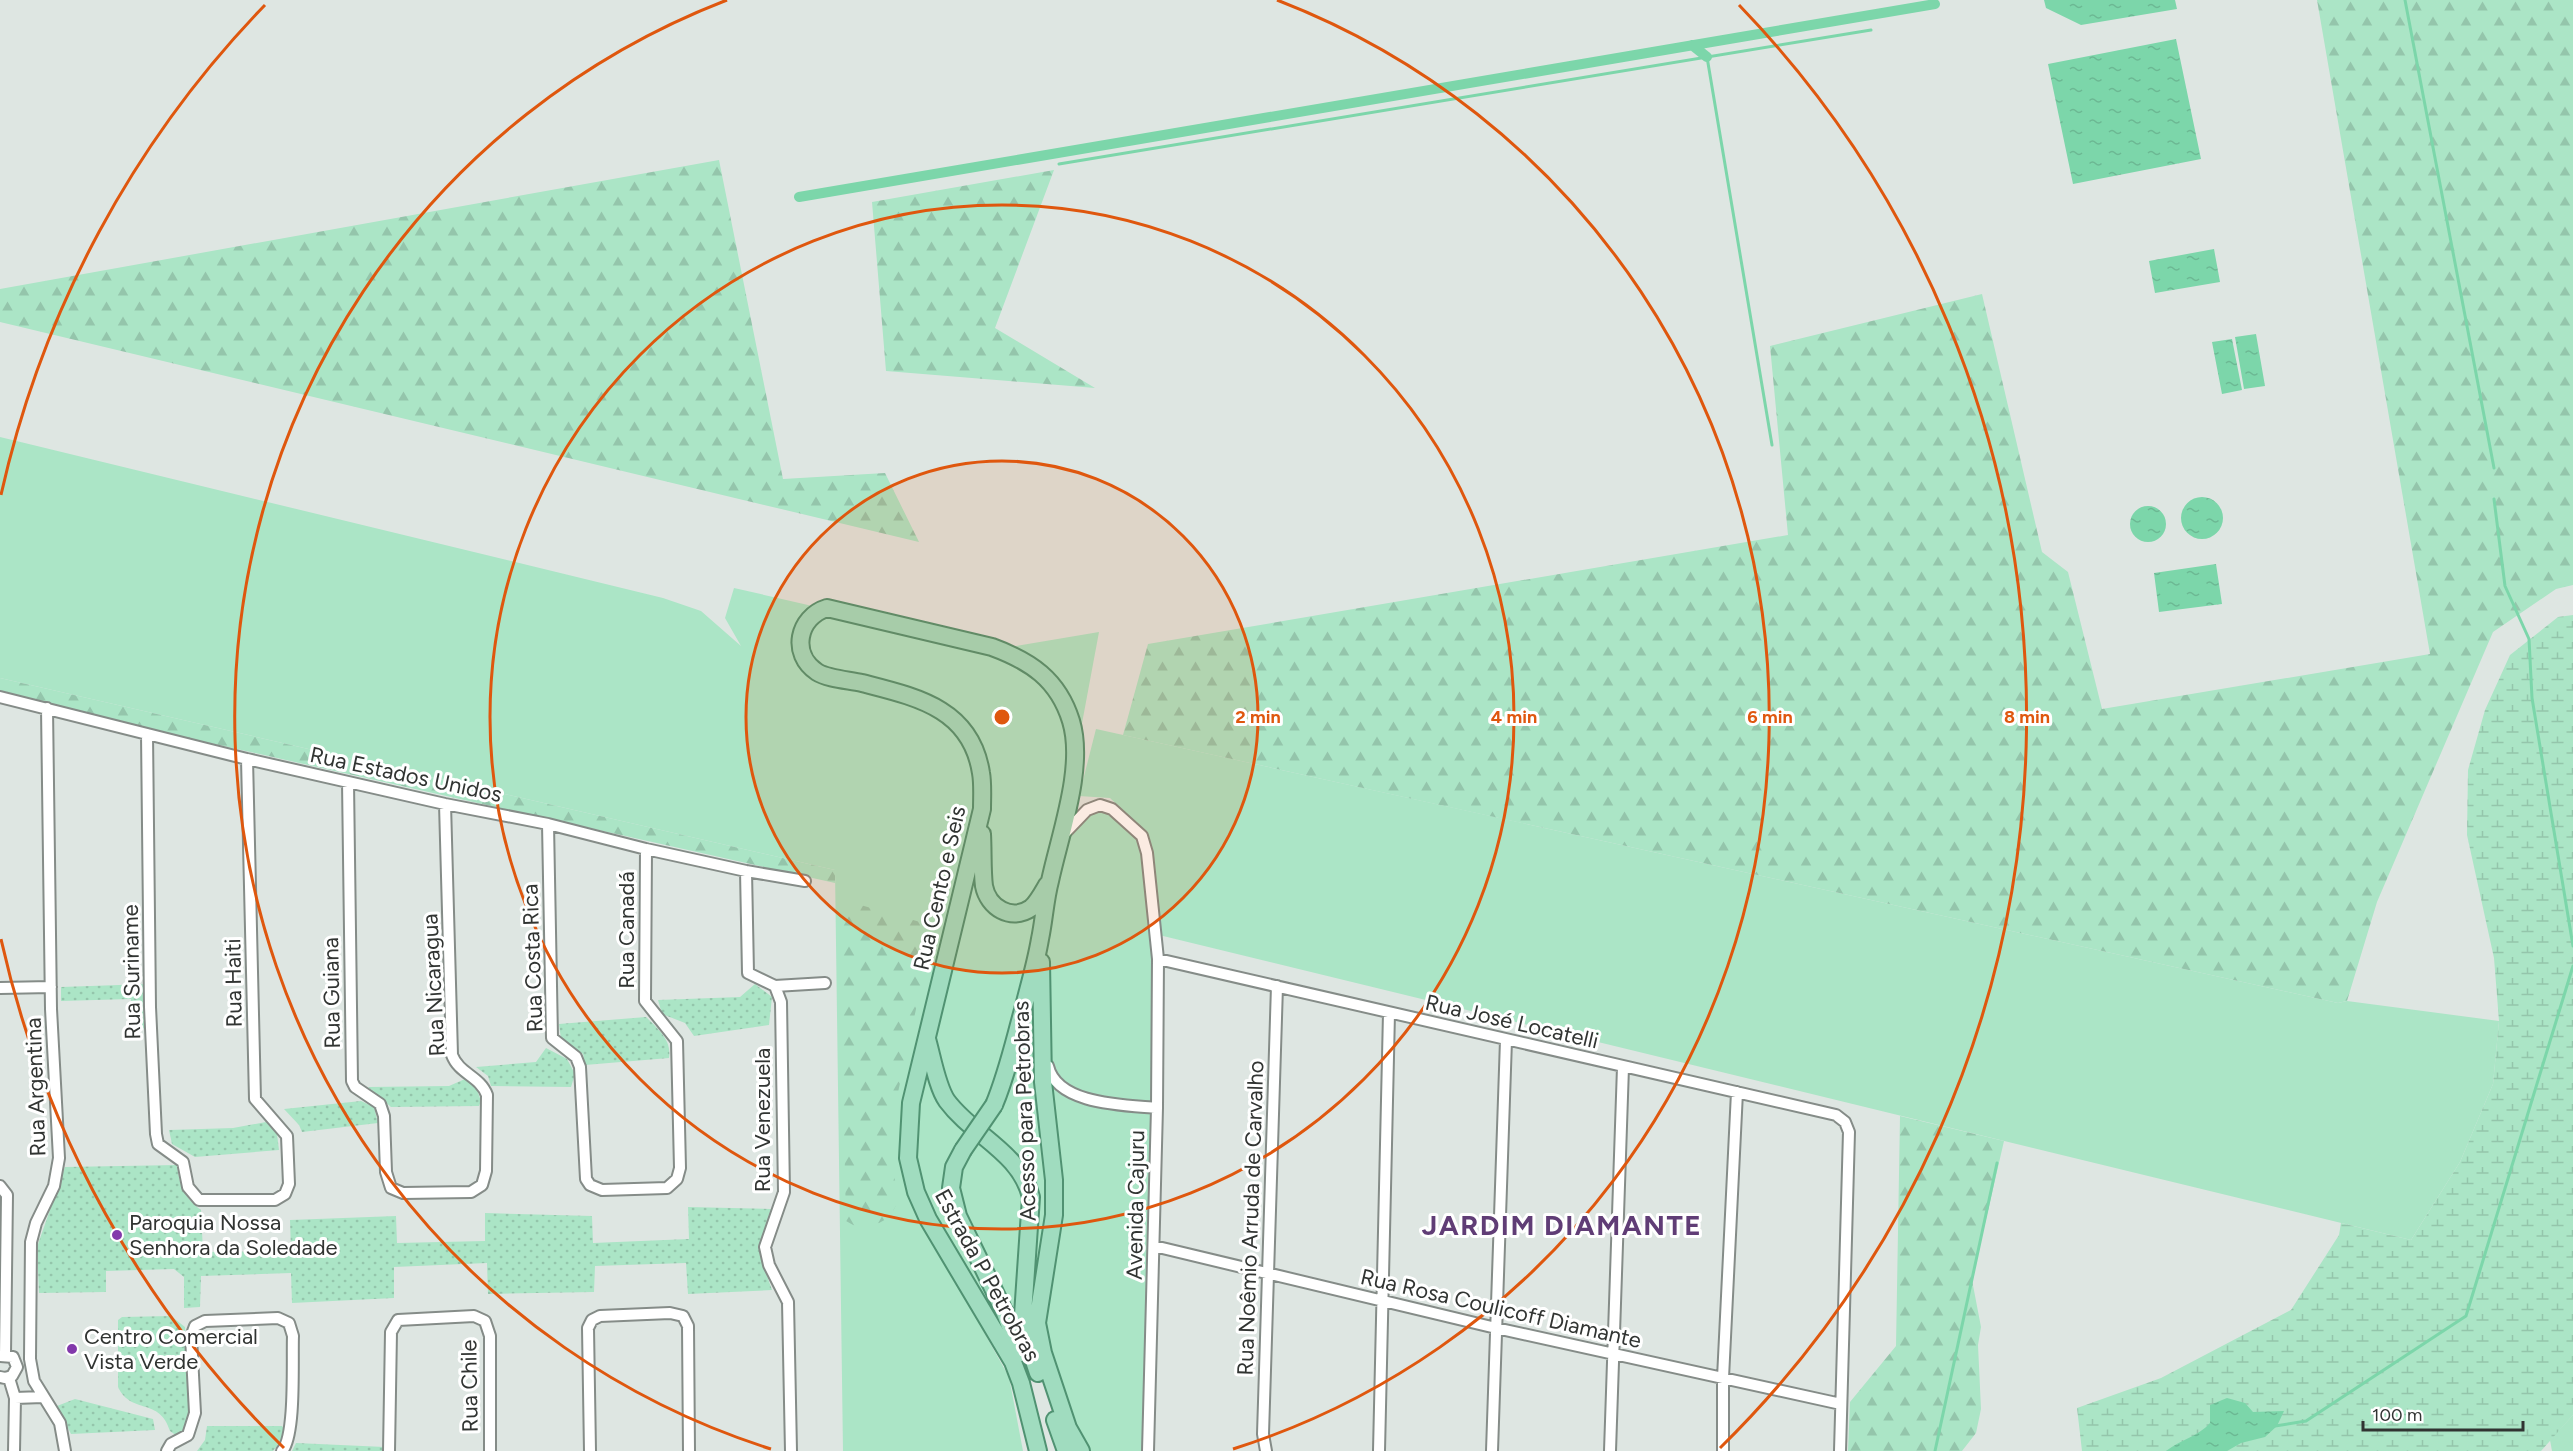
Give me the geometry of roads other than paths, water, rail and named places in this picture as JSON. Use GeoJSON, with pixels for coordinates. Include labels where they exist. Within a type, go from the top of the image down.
{"type":"FeatureCollection","features":[{"type":"Feature","properties":{"kind":"main road","name":"Rua Cento e Seis"},"geometry":{"type":"LineString","coordinates":[[927,1038],[982,809],[981,773],[973,745],[964,729],[944,711],[911,696],[818,672],[801,651],[801,632],[813,614],[827,608],[992,647],[1017,656],[1040,670],[1060,696],[1071,720],[1077,753]]}},
{"type":"Feature","properties":{"kind":"main road","name":"Acesso para Petrobras"},"geometry":{"type":"LineString","coordinates":[[1050,1451],[1031,1378],[1005,1314],[958,1216],[951,1188],[954,1167],[994,1105],[1005,1081],[1040,940],[1049,882],[1061,837],[1077,753]]}},
{"type":"Feature","properties":{"kind":"main road"},"geometry":{"type":"LineString","coordinates":[[982,809],[984,887],[988,899],[996,908],[1008,913],[1019,913],[1031,908],[1049,882]]}},
{"type":"Feature","properties":{"kind":"main road","name":"Acesso para Petrobras"},"geometry":{"type":"LineString","coordinates":[[1040,940],[1043,1082],[1054,1180],[1054,1215],[1037,1323],[1043,1353],[1068,1428],[1081,1451]]}},
{"type":"Feature","properties":{"kind":"main road","name":"Estrada P Petrobras"},"geometry":{"type":"LineString","coordinates":[[927,1038],[911,1103],[908,1131],[908,1158],[916,1192],[928,1219],[1013,1362],[1021,1383],[1038,1451]]}},
{"type":"Feature","properties":{"kind":"main road","name":"Estrada P Petrobras"},"geometry":{"type":"LineString","coordinates":[[927,1038],[945,1098],[960,1117],[1006,1154],[1022,1173],[1028,1185],[1030,1197],[1024,1331],[1066,1451]]}},
{"type":"Feature","properties":{"kind":"street","name":"Rua Estados Unidos"},"geometry":{"type":"LineString","coordinates":[[0,698],[348,782],[548,824],[646,849],[805,881]]}},
{"type":"Feature","properties":{"kind":"street","name":"Rua Argentina"},"geometry":{"type":"LineString","coordinates":[[47,708],[51,987],[60,1158],[54,1186],[36,1223],[31,1242],[30,1359],[34,1381],[60,1423],[65,1451]]}},
{"type":"Feature","properties":{"kind":"street","name":"Rua Suriname"},"geometry":{"type":"LineString","coordinates":[[147,734],[150,1007],[158,1144],[183,1162],[188,1187],[199,1200],[275,1200],[285,1194]]}},
{"type":"Feature","properties":{"kind":"street","name":"Rua Haiti"},"geometry":{"type":"LineString","coordinates":[[247,759],[255,1099],[287,1136],[289,1184],[285,1194]]}},
{"type":"Feature","properties":{"kind":"street","name":"Rua Guiana"},"geometry":{"type":"LineString","coordinates":[[348,782],[352,1075],[355,1087],[380,1104],[384,1116],[386,1172],[391,1188],[403,1193],[471,1192],[482,1185]]}},
{"type":"Feature","properties":{"kind":"street","name":"Rua Nicaragua"},"geometry":{"type":"LineString","coordinates":[[445,804],[452,1055],[456,1066],[483,1085],[487,1095],[486,1171],[482,1185]]}},
{"type":"Feature","properties":{"kind":"street","name":"Avenida Cajuru"},"geometry":{"type":"LineString","coordinates":[[1061,837],[1087,810],[1100,805],[1112,809],[1142,836],[1147,853],[1158,959],[1157,1108],[1148,1451]]}},
{"type":"Feature","properties":{"kind":"street","name":"Rua Costa Rica"},"geometry":{"type":"LineString","coordinates":[[548,824],[552,1038],[576,1058],[580,1067],[586,1179],[590,1185],[602,1190],[667,1188],[677,1179]]}},
{"type":"Feature","properties":{"kind":"street","name":"Rua Canadá"},"geometry":{"type":"LineString","coordinates":[[646,849],[645,1001],[677,1041],[680,1168],[677,1179]]}},
{"type":"Feature","properties":{"kind":"street"},"geometry":{"type":"LineString","coordinates":[[746,870],[748,973],[775,986],[825,982]]}},
{"type":"Feature","properties":{"kind":"street","name":"Rua José Locatelli"},"geometry":{"type":"LineString","coordinates":[[1158,959],[1836,1115],[1845,1122],[1849,1132],[1841,1404]]}},
{"type":"Feature","properties":{"kind":"street","name":"Rua Venezuela"},"geometry":{"type":"LineString","coordinates":[[775,986],[781,1002],[785,1182],[782,1203],[765,1247],[769,1265],[788,1302],[791,1451]]}},
{"type":"Feature","properties":{"kind":"street"},"geometry":{"type":"LineString","coordinates":[[0,988],[51,987]]}},
{"type":"Feature","properties":{"kind":"street","name":"Rua Noêmio Arruda de Carvalho"},"geometry":{"type":"LineString","coordinates":[[1266,1451],[1263,1434],[1266,1274],[1277,987]]}},
{"type":"Feature","properties":{"kind":"street"},"geometry":{"type":"LineString","coordinates":[[1379,1451],[1389,1012]]}},
{"type":"Feature","properties":{"kind":"street"},"geometry":{"type":"LineString","coordinates":[[1042,1038],[1050,1077],[1067,1091],[1077,1096],[1157,1108]]}},
{"type":"Feature","properties":{"kind":"street"},"geometry":{"type":"LineString","coordinates":[[1492,1451],[1506,1040]]}},
{"type":"Feature","properties":{"kind":"street"},"geometry":{"type":"LineString","coordinates":[[1610,1451],[1623,1067]]}},
{"type":"Feature","properties":{"kind":"street"},"geometry":{"type":"LineString","coordinates":[[1723,1451],[1723,1378],[1737,1092]]}},
{"type":"Feature","properties":{"kind":"street"},"geometry":{"type":"LineString","coordinates":[[0,1186],[7,1195],[3,1355],[13,1357],[17,1363],[16,1371],[4,1377],[15,1398],[14,1451]]}},
{"type":"Feature","properties":{"kind":"street","name":"Rua Rosa Coulicoff Diamante"},"geometry":{"type":"LineString","coordinates":[[1154,1246],[1496,1328],[1841,1404]]}},
{"type":"Feature","properties":{"kind":"street"},"geometry":{"type":"LineString","coordinates":[[590,1451],[588,1328],[592,1320],[600,1317],[670,1313],[683,1316],[688,1326],[689,1451]]}},
{"type":"Feature","properties":{"kind":"street","name":"Rua Chile"},"geometry":{"type":"LineString","coordinates":[[389,1451],[391,1332],[398,1320],[474,1316],[485,1320],[490,1336],[490,1451]]}},
{"type":"Feature","properties":{"kind":"street"},"geometry":{"type":"LineString","coordinates":[[166,1451],[171,1444],[189,1436],[195,1413],[191,1337],[195,1326],[205,1321],[278,1318],[289,1323],[293,1336],[291,1431],[282,1451]]}},
{"type":"Feature","properties":{"kind":"street"},"geometry":{"type":"LineString","coordinates":[[17,1363],[30,1359]]}},
{"type":"Feature","properties":{"kind":"street"},"geometry":{"type":"LineString","coordinates":[[15,1398],[43,1397]]}},
{"type":"Feature","properties":{"kind":"street"},"geometry":{"type":"LineString","coordinates":[[1840,1451],[1841,1404]]}},
{"type":"Feature","properties":{"kind":"water"},"geometry":{"type":"Polygon","coordinates":[[[2044,0],[2175,0],[2177,9],[2081,25],[2046,8],[2044,0]]]}},
{"type":"Feature","properties":{"kind":"water"},"geometry":{"type":"Polygon","coordinates":[[[2176,39],[2201,159],[2073,184],[2048,64],[2176,39]]]}},
{"type":"Feature","properties":{"kind":"water"},"geometry":{"type":"Polygon","coordinates":[[[2214,249],[2220,282],[2155,293],[2149,261],[2214,249]]]}},
{"type":"Feature","properties":{"kind":"water"},"geometry":{"type":"Polygon","coordinates":[[[2256,334],[2265,386],[2244,389],[2235,337],[2256,334]]]}},
{"type":"Feature","properties":{"kind":"water"},"geometry":{"type":"Polygon","coordinates":[[[2232,339],[2242,390],[2222,394],[2212,342],[2232,339]]]}},
{"type":"Feature","properties":{"kind":"water"},"geometry":{"type":"Polygon","coordinates":[[[2202,497],[2210,498],[2217,503],[2222,510],[2222,526],[2217,533],[2210,538],[2202,539],[2194,538],[2187,533],[2182,526],[2181,518],[2182,510],[2187,503],[2194,498],[2202,497]]]}},
{"type":"Feature","properties":{"kind":"water"},"geometry":{"type":"Polygon","coordinates":[[[2148,506],[2161,511],[2166,524],[2161,537],[2148,542],[2135,537],[2130,524],[2135,511],[2148,506]]]}},
{"type":"Feature","properties":{"kind":"water"},"geometry":{"type":"Polygon","coordinates":[[[2216,564],[2222,604],[2159,612],[2154,573],[2216,564]]]}},
{"type":"Feature","properties":{"kind":"water"},"geometry":{"type":"Polygon","coordinates":[[[2227,1398],[2245,1403],[2253,1412],[2284,1411],[2277,1426],[2265,1437],[2241,1443],[2227,1451],[2166,1451],[2206,1427],[2210,1423],[2210,1405],[2227,1398]]]}},
{"type":"Feature","properties":{"kind":"waterway"},"geometry":{"type":"LineString","coordinates":[[2405,0],[2494,468]]}},
{"type":"Feature","properties":{"kind":"waterway"},"geometry":{"type":"LineString","coordinates":[[799,197],[1935,4]]}},
{"type":"Feature","properties":{"kind":"waterway"},"geometry":{"type":"LineString","coordinates":[[1059,164],[1871,30]]}},
{"type":"Feature","properties":{"kind":"waterway"},"geometry":{"type":"LineString","coordinates":[[1692,45],[1707,57]]}},
{"type":"Feature","properties":{"kind":"waterway"},"geometry":{"type":"LineString","coordinates":[[1707,57],[1772,445]]}},
{"type":"Feature","properties":{"kind":"waterway"},"geometry":{"type":"LineString","coordinates":[[2494,499],[2505,586],[2529,639],[2532,698],[2573,946]]}},
{"type":"Feature","properties":{"kind":"waterway"},"geometry":{"type":"LineString","coordinates":[[2275,1426],[2306,1421],[2466,1316],[2573,966]]}},
{"type":"Feature","properties":{"kind":"waterway"},"geometry":{"type":"LineString","coordinates":[[1935,1451],[1997,1163]]}},
{"type":"Feature","properties":{"kind":"place","name":"Paroquia Nossa Senhora da Soledade"},"geometry":{"type":"Point","coordinates":[117,1235]}},
{"type":"Feature","properties":{"kind":"place","name":"Centro Comercial Vista Verde"},"geometry":{"type":"Point","coordinates":[72,1349]}},
{"type":"Feature","properties":{"kind":"district","name":"JARDIM DIAMANTE"},"geometry":{"type":"Point","coordinates":[1562,1225]}}]}
